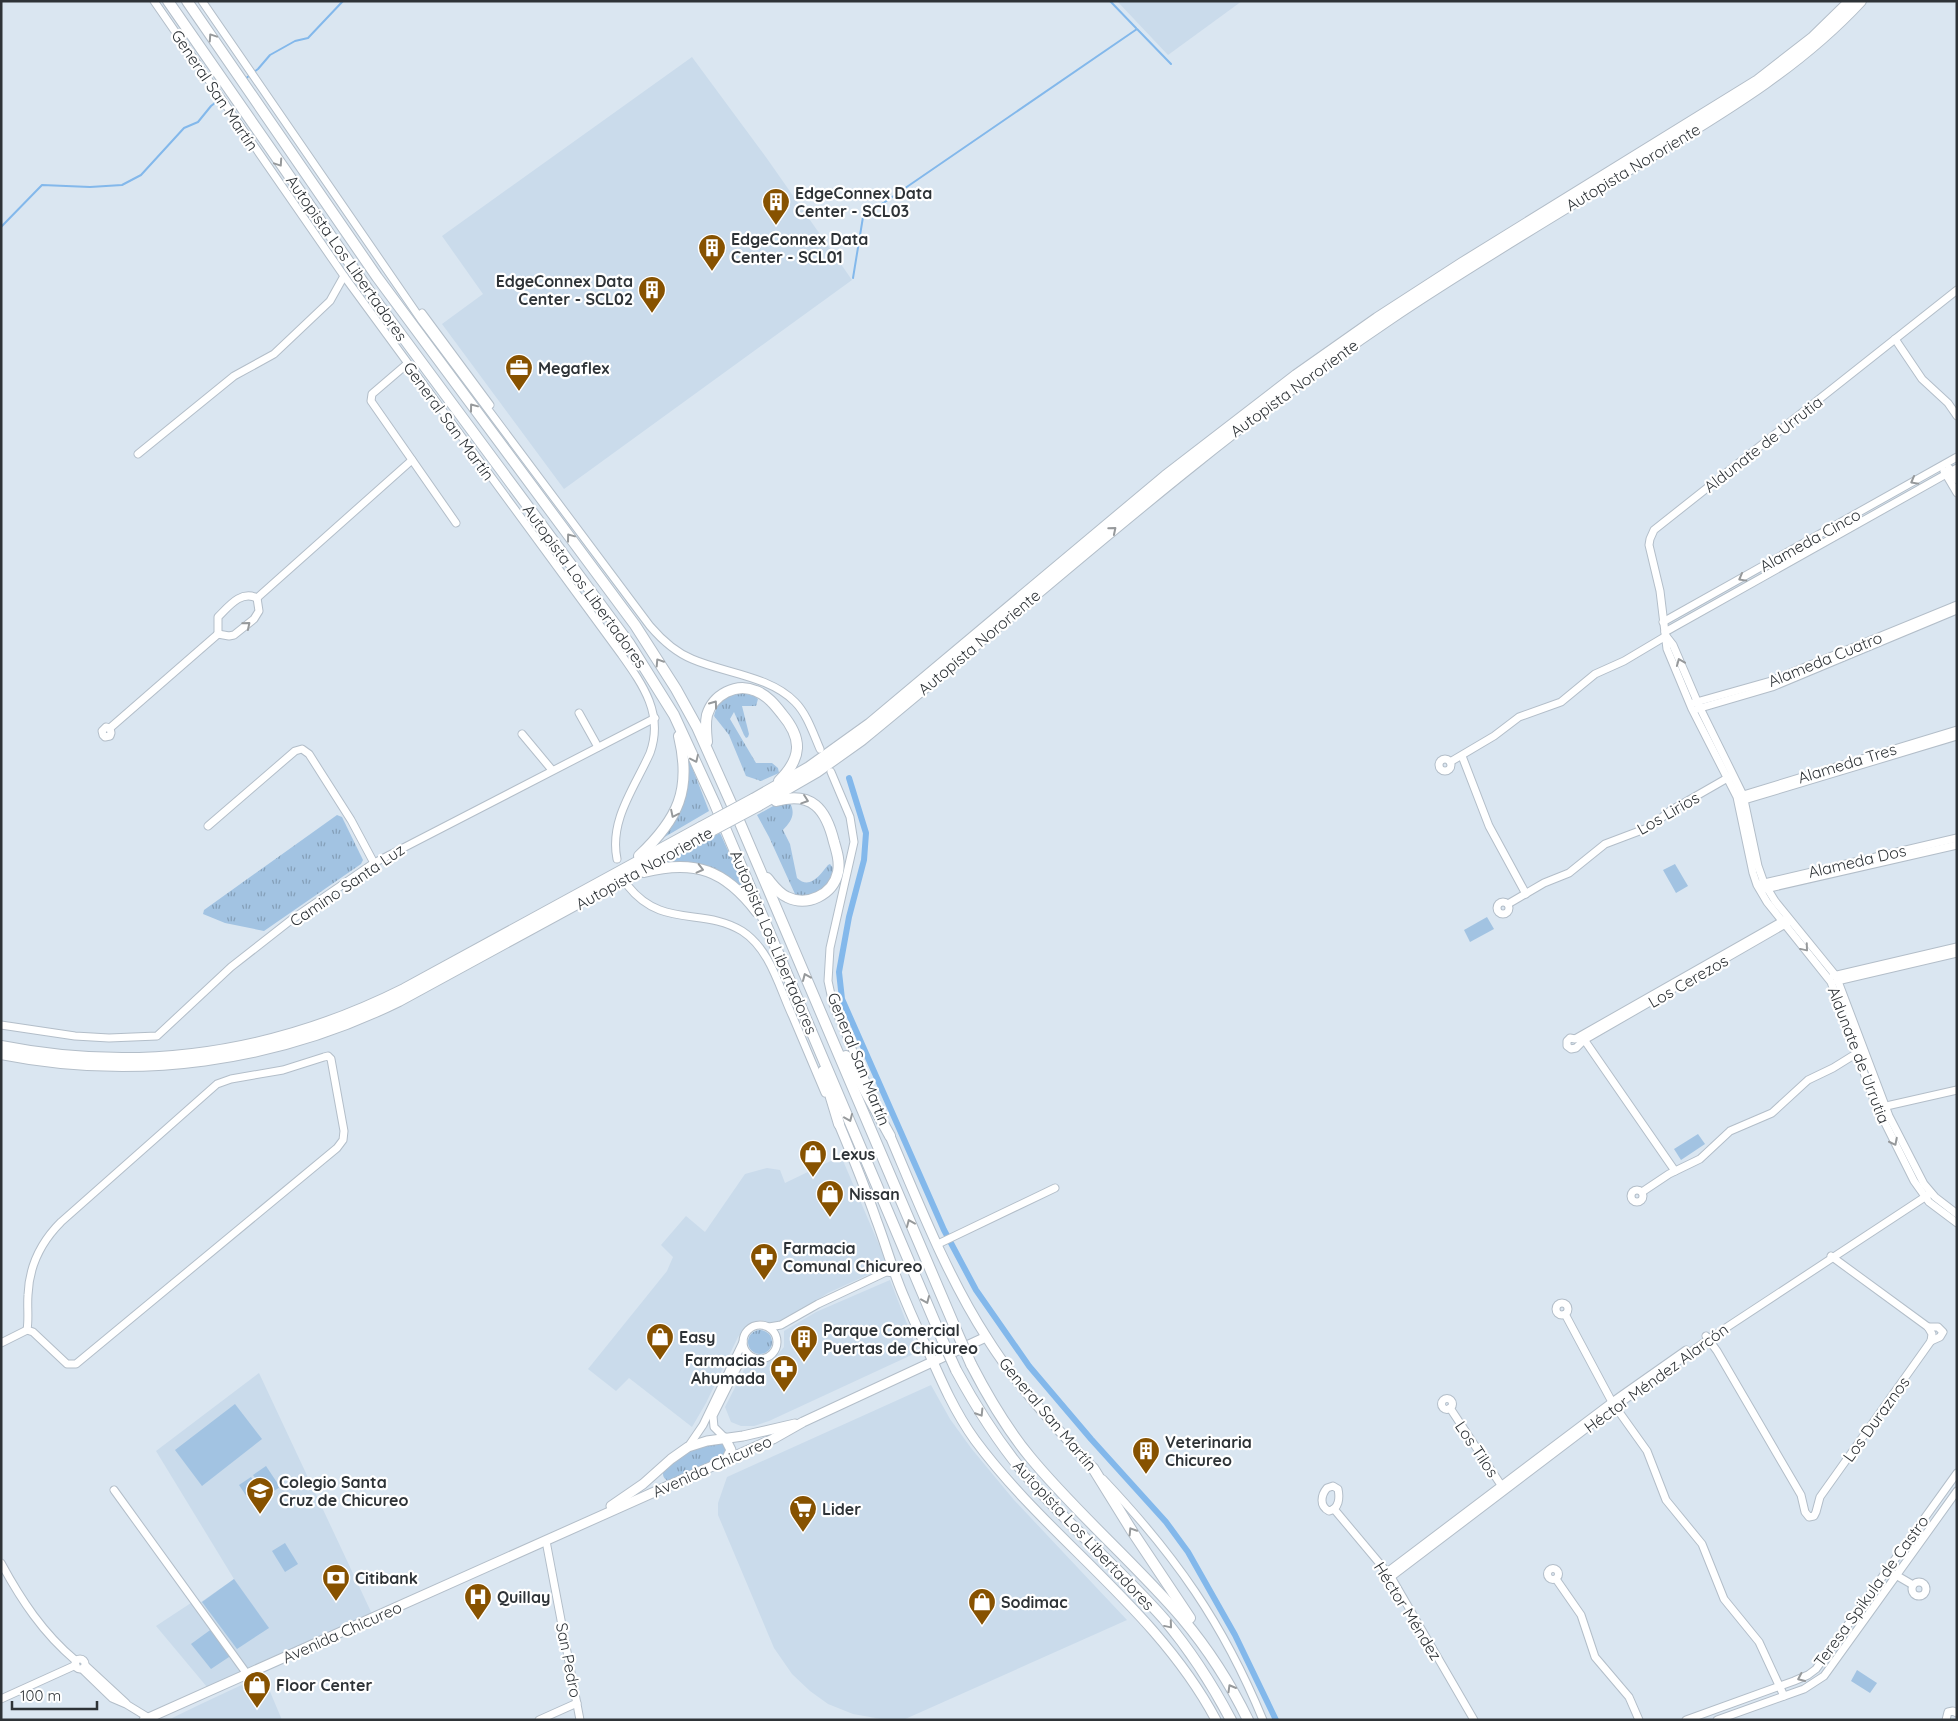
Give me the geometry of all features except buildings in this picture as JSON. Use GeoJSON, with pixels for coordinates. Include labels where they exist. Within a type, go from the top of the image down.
{"type":"FeatureCollection","features":[{"type":"Feature","properties":{"kind":"highway","name":"Autopista Los Libertadores"},"geometry":{"type":"LineString","coordinates":[[168,1],[374,298],[629,643],[674,715],[714,802],[810,1024],[942,1339],[956,1370],[982,1417],[1012,1460],[1043,1495],[1165,1621],[1201,1668],[1231,1720]]}},
{"type":"Feature","properties":{"kind":"highway","name":"Autopista Los Libertadores"},"geometry":{"type":"LineString","coordinates":[[187,1],[397,305],[635,625],[676,689],[708,750],[971,1364],[1001,1417],[1029,1456],[1193,1631],[1213,1658],[1248,1720]]}},
{"type":"Feature","properties":{"kind":"highway","name":"Autopista Nororiente"},"geometry":{"type":"LineString","coordinates":[[755,802],[769,790],[816,762],[869,724],[1151,487],[1296,375],[1377,318],[1462,262],[1751,84],[1798,49],[1850,1]]}},
{"type":"Feature","properties":{"kind":"highway","name":"Autopista Nororiente"},"geometry":{"type":"LineString","coordinates":[[1,1046],[76,1056],[142,1058],[216,1052],[284,1036],[328,1022],[386,998],[628,866],[701,832],[755,802],[817,772],[862,740],[1166,486],[1304,380],[1367,335],[1461,273],[1757,90],[1807,53],[1861,1]]}},
{"type":"Feature","properties":{"kind":"highway"},"geometry":{"type":"LineString","coordinates":[[708,750],[706,725],[708,712],[717,699],[737,688],[761,693],[771,701],[790,724],[796,735],[797,744],[796,756],[792,766],[769,790]]}},
{"type":"Feature","properties":{"kind":"highway"},"geometry":{"type":"LineString","coordinates":[[628,866],[666,828],[680,798],[683,781],[683,756],[674,715]]}},
{"type":"Feature","properties":{"kind":"highway"},"geometry":{"type":"LineString","coordinates":[[755,802],[792,797],[801,798],[814,804],[828,820],[839,864],[836,879],[827,891],[814,899],[803,901],[792,899],[782,894],[759,868]]}},
{"type":"Feature","properties":{"kind":"highway","name":"Autopista Nororiente"},"geometry":{"type":"LineString","coordinates":[[1,1054],[71,1064],[139,1067],[213,1060],[284,1045],[336,1028],[393,1004],[624,883],[701,832]]}},
{"type":"Feature","properties":{"kind":"highway"},"geometry":{"type":"LineString","coordinates":[[624,883],[640,873],[662,868],[689,866],[707,870],[739,890],[771,934]]}},
{"type":"Feature","properties":{"kind":"highway"},"geometry":{"type":"LineString","coordinates":[[825,1022],[890,1136]]}},
{"type":"Feature","properties":{"kind":"highway"},"geometry":{"type":"LineString","coordinates":[[810,1024],[839,1124]]}},
{"type":"Feature","properties":{"kind":"highway"},"geometry":{"type":"LineString","coordinates":[[1093,1468],[1137,1539],[1198,1630],[1213,1658]]}},
{"type":"Feature","properties":{"kind":"main road"},"geometry":{"type":"LineString","coordinates":[[839,1124],[876,1218],[891,1270],[958,1413],[986,1454],[1036,1511],[1156,1633],[1193,1681],[1216,1720]]}},
{"type":"Feature","properties":{"kind":"main road","name":"General San Martín"},"geometry":{"type":"LineString","coordinates":[[890,1136],[966,1304],[986,1337],[1022,1389],[1093,1468]]}},
{"type":"Feature","properties":{"kind":"main road","name":"Avenida Chicureo"},"geometry":{"type":"LineString","coordinates":[[146,1719],[773,1439],[803,1422],[986,1337]]}},
{"type":"Feature","properties":{"kind":"main road","name":"Avenida Chicureo"},"geometry":{"type":"LineString","coordinates":[[594,1518],[643,1484],[662,1466],[688,1447],[803,1422]]}},
{"type":"Feature","properties":{"kind":"main road"},"geometry":{"type":"LineString","coordinates":[[726,1438],[731,1449],[730,1455],[726,1460]]}},
{"type":"Feature","properties":{"kind":"main road"},"geometry":{"type":"LineString","coordinates":[[662,1466],[661,1478],[666,1483],[671,1484]]}},
{"type":"Feature","properties":{"kind":"street","name":"General San Martín"},"geometry":{"type":"LineString","coordinates":[[154,1],[344,276],[628,663],[649,696],[655,718],[655,735],[652,747],[618,822],[615,841],[617,859]]}},
{"type":"Feature","properties":{"kind":"street"},"geometry":{"type":"LineString","coordinates":[[202,1],[428,329],[634,606],[662,639],[676,650],[692,659],[771,685],[785,693],[802,710],[820,749]]}},
{"type":"Feature","properties":{"kind":"street"},"geometry":{"type":"LineString","coordinates":[[138,454],[234,376],[274,354],[332,298],[344,276]]}},
{"type":"Feature","properties":{"kind":"street","name":"Aldunate de Urrutia"},"geometry":{"type":"LineString","coordinates":[[1957,290],[1652,533],[1649,545],[1658,583],[1666,634],[1673,645],[1695,706],[1741,799],[1762,887],[1834,979],[1881,1107],[1927,1194],[1957,1223]]}},
{"type":"Feature","properties":{"kind":"street"},"geometry":{"type":"LineString","coordinates":[[1895,340],[1922,378],[1948,403],[1957,416]]}},
{"type":"Feature","properties":{"kind":"street"},"geometry":{"type":"LineString","coordinates":[[407,364],[372,394],[371,401],[456,523]]}},
{"type":"Feature","properties":{"kind":"street","name":"Alameda Cinco"},"geometry":{"type":"LineString","coordinates":[[1663,622],[1957,458]]}},
{"type":"Feature","properties":{"kind":"street"},"geometry":{"type":"LineString","coordinates":[[257,598],[412,460]]}},
{"type":"Feature","properties":{"kind":"street"},"geometry":{"type":"LineString","coordinates":[[1944,465],[1957,480]]}},
{"type":"Feature","properties":{"kind":"street"},"geometry":{"type":"LineString","coordinates":[[1951,471],[1957,493]]}},
{"type":"Feature","properties":{"kind":"street","name":"Alameda Cinco"},"geometry":{"type":"LineString","coordinates":[[1666,634],[1951,471]]}},
{"type":"Feature","properties":{"kind":"street"},"geometry":{"type":"LineString","coordinates":[[218,634],[218,617],[240,597],[248,595],[257,598]]}},
{"type":"Feature","properties":{"kind":"street"},"geometry":{"type":"LineString","coordinates":[[218,634],[234,635],[254,619],[259,611],[257,598]]}},
{"type":"Feature","properties":{"kind":"street","name":"Alameda Cuatro"},"geometry":{"type":"LineString","coordinates":[[1695,706],[1771,681],[1957,605]]}},
{"type":"Feature","properties":{"kind":"street","name":"Alameda Cuatro"},"geometry":{"type":"LineString","coordinates":[[1695,706],[1772,687],[1957,610]]}},
{"type":"Feature","properties":{"kind":"street"},"geometry":{"type":"LineString","coordinates":[[110,728],[218,634]]}},
{"type":"Feature","properties":{"kind":"street"},"geometry":{"type":"LineString","coordinates":[[1450,762],[1494,736],[1514,720],[1561,702],[1595,674],[1624,661],[1666,634]]}},
{"type":"Feature","properties":{"kind":"street"},"geometry":{"type":"LineString","coordinates":[[579,713],[598,747]]}},
{"type":"Feature","properties":{"kind":"street","name":"Camino Santa Luz"},"geometry":{"type":"LineString","coordinates":[[1,1025],[62,1036],[153,1037],[160,1034],[231,968],[291,920],[374,863],[655,718]]}},
{"type":"Feature","properties":{"kind":"street","name":"Alameda Tres"},"geometry":{"type":"LineString","coordinates":[[1741,799],[1957,730]]}},
{"type":"Feature","properties":{"kind":"street"},"geometry":{"type":"LineString","coordinates":[[522,734],[552,770]]}},
{"type":"Feature","properties":{"kind":"street","name":"Alameda Tres"},"geometry":{"type":"LineString","coordinates":[[1741,799],[1957,736]]}},
{"type":"Feature","properties":{"kind":"street"},"geometry":{"type":"LineString","coordinates":[[208,826],[295,751],[302,748],[309,754],[340,801],[374,863]]}},
{"type":"Feature","properties":{"kind":"street"},"geometry":{"type":"LineString","coordinates":[[1462,756],[1489,826],[1526,894]]}},
{"type":"Feature","properties":{"kind":"street","name":"General San Martín"},"geometry":{"type":"LineString","coordinates":[[831,772],[850,817],[854,842],[830,948],[828,965],[829,989],[845,1034],[890,1136]]}},
{"type":"Feature","properties":{"kind":"street","name":"Los Lirios"},"geometry":{"type":"LineString","coordinates":[[1508,904],[1549,881],[1569,873],[1605,844],[1650,827],[1670,811],[1731,776]]}},
{"type":"Feature","properties":{"kind":"street","name":"Alameda Dos"},"geometry":{"type":"LineString","coordinates":[[1762,887],[1957,838]]}},
{"type":"Feature","properties":{"kind":"street","name":"Alameda Dos"},"geometry":{"type":"LineString","coordinates":[[1762,887],[1957,845]]}},
{"type":"Feature","properties":{"kind":"street"},"geometry":{"type":"LineString","coordinates":[[624,883],[640,899],[658,910],[675,915],[727,924],[740,930],[757,944],[772,970],[839,1124]]}},
{"type":"Feature","properties":{"kind":"street","name":"Los Cerezos"},"geometry":{"type":"LineString","coordinates":[[1676,1171],[1580,1040],[1787,920]]}},
{"type":"Feature","properties":{"kind":"street"},"geometry":{"type":"LineString","coordinates":[[1834,979],[1957,947]]}},
{"type":"Feature","properties":{"kind":"street"},"geometry":{"type":"LineString","coordinates":[[1834,979],[1957,953]]}},
{"type":"Feature","properties":{"kind":"street"},"geometry":{"type":"LineString","coordinates":[[1642,1192],[1700,1159],[1730,1130],[1772,1113],[1804,1083],[1861,1051]]}},
{"type":"Feature","properties":{"kind":"street"},"geometry":{"type":"LineString","coordinates":[[1,1343],[27,1330],[33,1332],[67,1364],[76,1364],[334,1150],[343,1140],[344,1134],[328,1056],[283,1070],[231,1079],[217,1084],[61,1222],[45,1241],[31,1272],[28,1293],[27,1330]]}},
{"type":"Feature","properties":{"kind":"street"},"geometry":{"type":"LineString","coordinates":[[1881,1107],[1957,1090]]}},
{"type":"Feature","properties":{"kind":"street"},"geometry":{"type":"LineString","coordinates":[[938,1244],[1055,1188]]}},
{"type":"Feature","properties":{"kind":"street","name":"Aldunate de Urrutia"},"geometry":{"type":"LineString","coordinates":[[1927,1194],[1957,1214]]}},
{"type":"Feature","properties":{"kind":"street","name":"Héctor Méndez Alarcón"},"geometry":{"type":"LineString","coordinates":[[1389,1574],[1614,1404],[1707,1337],[1927,1194]]}},
{"type":"Feature","properties":{"kind":"street","name":"Los Duraznos"},"geometry":{"type":"LineString","coordinates":[[1707,1337],[1801,1495],[1805,1512],[1809,1517],[1814,1516],[1820,1497],[1931,1341],[1940,1337],[1943,1332],[1938,1327],[1928,1328],[1832,1257]]}},
{"type":"Feature","properties":{"kind":"street"},"geometry":{"type":"LineString","coordinates":[[688,1447],[702,1425],[743,1342],[746,1332],[751,1327],[758,1324],[769,1327],[785,1324],[818,1304],[891,1270]]}},
{"type":"Feature","properties":{"kind":"street"},"geometry":{"type":"LineString","coordinates":[[1565,1314],[1614,1404],[1647,1451],[1666,1500],[1702,1544],[1724,1599],[1760,1642],[1784,1696]]}},
{"type":"Feature","properties":{"kind":"street"},"geometry":{"type":"LineString","coordinates":[[726,1438],[714,1427],[713,1416],[737,1366],[742,1360],[760,1359],[770,1356],[776,1348],[777,1338],[785,1324]]}},
{"type":"Feature","properties":{"kind":"street"},"geometry":{"type":"LineString","coordinates":[[769,1327],[777,1338]]}},
{"type":"Feature","properties":{"kind":"street"},"geometry":{"type":"LineString","coordinates":[[743,1342],[747,1353],[753,1358]]}},
{"type":"Feature","properties":{"kind":"street","name":"Los Tilos"},"geometry":{"type":"LineString","coordinates":[[1450,1408],[1503,1488]]}},
{"type":"Feature","properties":{"kind":"street","name":"General San Martín"},"geometry":{"type":"LineString","coordinates":[[1093,1468],[1152,1532],[1189,1581],[1226,1642],[1263,1719]]}},
{"type":"Feature","properties":{"kind":"street","name":"Teresa Spikula de Castro"},"geometry":{"type":"LineString","coordinates":[[1686,1720],[1803,1678],[1820,1664],[1957,1473]]}},
{"type":"Feature","properties":{"kind":"street"},"geometry":{"type":"LineString","coordinates":[[114,1490],[246,1674]]}},
{"type":"Feature","properties":{"kind":"street","name":"Teresa Spikula de Castro"},"geometry":{"type":"LineString","coordinates":[[1717,1720],[1810,1686],[1824,1676],[1957,1491]]}},
{"type":"Feature","properties":{"kind":"street"},"geometry":{"type":"LineString","coordinates":[[1801,1495],[1811,1499],[1820,1497]]}},
{"type":"Feature","properties":{"kind":"street","name":"Héctor Méndez"},"geometry":{"type":"LineString","coordinates":[[1334,1509],[1389,1574],[1474,1720]]}},
{"type":"Feature","properties":{"kind":"street","name":"San Pedro"},"geometry":{"type":"LineString","coordinates":[[546,1540],[580,1720]]}},
{"type":"Feature","properties":{"kind":"street"},"geometry":{"type":"LineString","coordinates":[[1,1563],[32,1614],[54,1640],[80,1665],[146,1719]]}},
{"type":"Feature","properties":{"kind":"street"},"geometry":{"type":"LineString","coordinates":[[1888,1570],[1913,1585]]}},
{"type":"Feature","properties":{"kind":"street"},"geometry":{"type":"LineString","coordinates":[[1556,1579],[1581,1615],[1595,1657],[1629,1697],[1639,1720]]}},
{"type":"Feature","properties":{"kind":"street"},"geometry":{"type":"LineString","coordinates":[[1,1699],[80,1665]]}},
{"type":"Feature","properties":{"kind":"street"},"geometry":{"type":"LineString","coordinates":[[539,1720],[577,1702]]}},
{"type":"Feature","properties":{"kind":"street"},"geometry":{"type":"LineString","coordinates":[[1946,1720],[1948,1712],[1953,1711],[1957,1713]]}},
{"type":"Feature","properties":{"kind":"shaded area"},"geometry":{"type":"Polygon","coordinates":[[[1117,1],[1242,1],[1168,55],[1117,1]]]}},
{"type":"Feature","properties":{"kind":"shaded area"},"geometry":{"type":"Polygon","coordinates":[[[692,57],[768,160],[852,280],[564,489],[442,324],[483,294],[442,236],[692,57]]]}},
{"type":"Feature","properties":{"kind":"shaded area"},"geometry":{"type":"Polygon","coordinates":[[[841,1156],[886,1261],[885,1267],[828,1293],[780,1321],[772,1323],[761,1320],[753,1322],[745,1328],[738,1337],[706,1403],[692,1427],[629,1378],[616,1391],[588,1369],[667,1271],[673,1257],[661,1245],[686,1216],[705,1232],[745,1174],[767,1168],[780,1170],[785,1183],[841,1156]]]}},
{"type":"Feature","properties":{"kind":"shaded area"},"geometry":{"type":"Polygon","coordinates":[[[890,1280],[918,1352],[769,1421],[754,1426],[741,1426],[731,1422],[725,1407],[746,1366],[754,1362],[766,1363],[774,1359],[784,1347],[784,1331],[816,1312],[890,1280]]]}},
{"type":"Feature","properties":{"kind":"shaded area","name":"Colegio Santa Cruz de Chicureo"},"geometry":{"type":"Polygon","coordinates":[[[259,1373],[372,1614],[207,1687],[156,1626],[197,1599],[201,1602],[234,1579],[156,1451],[259,1373]]]}},
{"type":"Feature","properties":{"kind":"shaded area"},"geometry":{"type":"Polygon","coordinates":[[[931,1385],[950,1419],[971,1448],[1014,1500],[1127,1620],[903,1720],[887,1720],[853,1714],[828,1704],[810,1691],[792,1674],[774,1648],[718,1515],[718,1503],[727,1477],[931,1385]]]}},
{"type":"Feature","properties":{"kind":"shaded area"},"geometry":{"type":"Polygon","coordinates":[[[263,1675],[282,1720],[168,1720],[201,1704],[263,1675]]]}},
{"type":"Feature","properties":{"kind":"green space"},"geometry":{"type":"Polygon","coordinates":[[[743,693],[758,699],[756,706],[742,706],[749,734],[748,737],[746,738],[744,735],[734,712],[730,719],[756,763],[772,763],[778,768],[779,773],[761,781],[746,776],[729,735],[714,716],[718,705],[724,699],[743,693]]]}},
{"type":"Feature","properties":{"kind":"green space"},"geometry":{"type":"Polygon","coordinates":[[[685,749],[709,811],[663,838],[675,819],[685,749]]]}},
{"type":"Feature","properties":{"kind":"green space"},"geometry":{"type":"Polygon","coordinates":[[[790,803],[793,811],[792,818],[783,830],[790,844],[797,878],[810,882],[818,877],[828,865],[830,864],[833,868],[832,875],[825,886],[820,891],[808,896],[795,894],[757,815],[775,805],[790,803]]]}},
{"type":"Feature","properties":{"kind":"green space"},"geometry":{"type":"Polygon","coordinates":[[[337,815],[342,817],[363,860],[361,864],[264,931],[225,923],[203,914],[204,910],[337,815]]]}},
{"type":"Feature","properties":{"kind":"green space"},"geometry":{"type":"Polygon","coordinates":[[[720,833],[752,903],[725,875],[664,867],[661,862],[720,833]]]}},
{"type":"Feature","properties":{"kind":"green space"},"geometry":{"type":"Polygon","coordinates":[[[1675,864],[1688,886],[1676,893],[1663,870],[1675,864]]]}},
{"type":"Feature","properties":{"kind":"green space"},"geometry":{"type":"Polygon","coordinates":[[[1487,917],[1494,929],[1470,942],[1464,930],[1487,917]]]}},
{"type":"Feature","properties":{"kind":"green space"},"geometry":{"type":"Polygon","coordinates":[[[1698,1134],[1705,1144],[1681,1160],[1674,1149],[1698,1134]]]}},
{"type":"Feature","properties":{"kind":"green space"},"geometry":{"type":"Polygon","coordinates":[[[760,1330],[769,1333],[772,1342],[769,1351],[760,1354],[751,1351],[748,1342],[751,1333],[760,1330]]]}},
{"type":"Feature","properties":{"kind":"green space"},"geometry":{"type":"Polygon","coordinates":[[[235,1404],[262,1439],[202,1486],[175,1450],[235,1404]]]}},
{"type":"Feature","properties":{"kind":"green space"},"geometry":{"type":"Polygon","coordinates":[[[721,1443],[726,1448],[724,1457],[668,1481],[664,1477],[664,1469],[691,1448],[721,1443]]]}},
{"type":"Feature","properties":{"kind":"green space"},"geometry":{"type":"Polygon","coordinates":[[[266,1466],[280,1487],[268,1495],[253,1475],[266,1466]]]}},
{"type":"Feature","properties":{"kind":"green space"},"geometry":{"type":"Polygon","coordinates":[[[251,1477],[265,1497],[253,1506],[239,1485],[251,1477]]]}},
{"type":"Feature","properties":{"kind":"green space"},"geometry":{"type":"Polygon","coordinates":[[[285,1543],[298,1564],[285,1572],[272,1551],[285,1543]]]}},
{"type":"Feature","properties":{"kind":"green space"},"geometry":{"type":"Polygon","coordinates":[[[234,1579],[269,1628],[237,1649],[202,1602],[234,1579]]]}},
{"type":"Feature","properties":{"kind":"green space"},"geometry":{"type":"Polygon","coordinates":[[[213,1628],[232,1655],[211,1669],[191,1644],[213,1628]]]}},
{"type":"Feature","properties":{"kind":"green space"},"geometry":{"type":"Polygon","coordinates":[[[1857,1670],[1877,1683],[1870,1693],[1851,1681],[1857,1670]]]}},
{"type":"Feature","properties":{"kind":"waterway"},"geometry":{"type":"LineString","coordinates":[[245,79],[258,69],[270,55],[295,41],[308,38],[343,1]]}},
{"type":"Feature","properties":{"kind":"waterway"},"geometry":{"type":"LineString","coordinates":[[1110,1],[1136,28]]}},
{"type":"Feature","properties":{"kind":"waterway"},"geometry":{"type":"LineString","coordinates":[[853,278],[863,217],[1137,29],[1171,64]]}},
{"type":"Feature","properties":{"kind":"waterway"},"geometry":{"type":"LineString","coordinates":[[1,227],[42,185],[90,187],[122,185],[141,175],[184,128],[198,122],[211,106],[220,99]]}},
{"type":"Feature","properties":{"kind":"waterway"},"geometry":{"type":"LineString","coordinates":[[849,778],[866,833],[864,860],[849,917],[839,972],[842,999],[944,1230],[976,1290],[1029,1366],[1091,1439],[1166,1522],[1188,1552],[1235,1635],[1276,1720]]}},
{"type":"Feature","properties":{"kind":"place","name":"EdgeConnex Data Center - SCL03"},"geometry":{"type":"Point","coordinates":[776,226]}},
{"type":"Feature","properties":{"kind":"place","name":"EdgeConnex Data Center - SCL01"},"geometry":{"type":"Point","coordinates":[712,272]}},
{"type":"Feature","properties":{"kind":"place","name":"EdgeConnex Data Center - SCL02"},"geometry":{"type":"Point","coordinates":[652,314]}},
{"type":"Feature","properties":{"kind":"place","name":"Megaflex"},"geometry":{"type":"Point","coordinates":[519,392]}},
{"type":"Feature","properties":{"kind":"place","name":"Lexus"},"geometry":{"type":"Point","coordinates":[813,1178]}},
{"type":"Feature","properties":{"kind":"place","name":"Nissan"},"geometry":{"type":"Point","coordinates":[830,1218]}},
{"type":"Feature","properties":{"kind":"place","name":"Farmacia Comunal Chicureo"},"geometry":{"type":"Point","coordinates":[764,1281]}},
{"type":"Feature","properties":{"kind":"place","name":"Easy"},"geometry":{"type":"Point","coordinates":[660,1361]}},
{"type":"Feature","properties":{"kind":"place","name":"Parque Comercial Puertas de Chicureo"},"geometry":{"type":"Point","coordinates":[804,1363]}},
{"type":"Feature","properties":{"kind":"place","name":"Farmacias Ahumada"},"geometry":{"type":"Point","coordinates":[784,1393]}},
{"type":"Feature","properties":{"kind":"place","name":"Veterinaria Chicureo"},"geometry":{"type":"Point","coordinates":[1146,1475]}},
{"type":"Feature","properties":{"kind":"place","name":"Colegio Santa Cruz de Chicureo"},"geometry":{"type":"Point","coordinates":[260,1515]}},
{"type":"Feature","properties":{"kind":"place","name":"Lider"},"geometry":{"type":"Point","coordinates":[803,1533]}},
{"type":"Feature","properties":{"kind":"place","name":"Citibank"},"geometry":{"type":"Point","coordinates":[336,1602]}},
{"type":"Feature","properties":{"kind":"place","name":"Quillay"},"geometry":{"type":"Point","coordinates":[478,1621]}},
{"type":"Feature","properties":{"kind":"place","name":"Sodimac"},"geometry":{"type":"Point","coordinates":[982,1626]}},
{"type":"Feature","properties":{"kind":"place","name":"Floor Center"},"geometry":{"type":"Point","coordinates":[257,1709]}}]}
